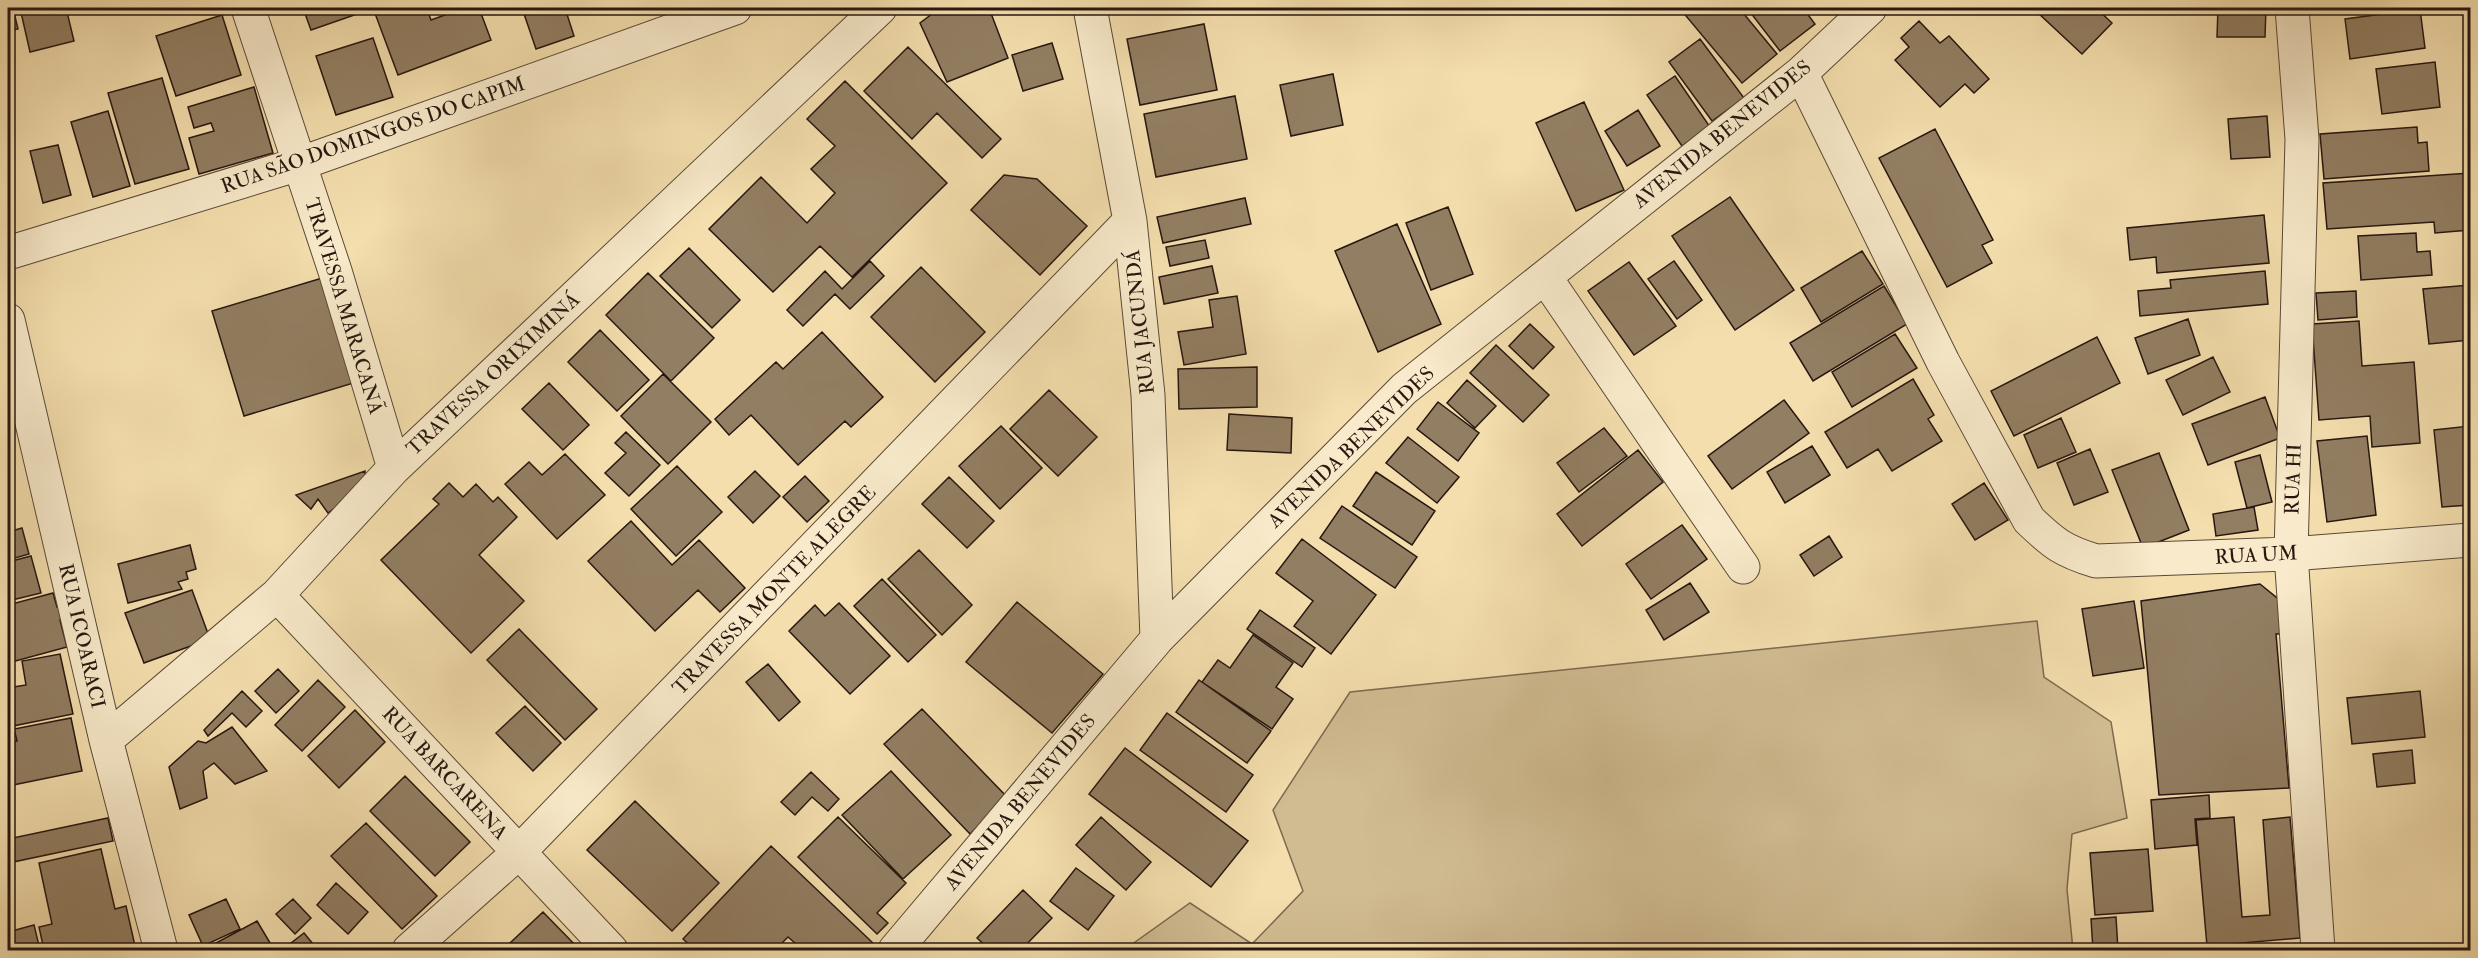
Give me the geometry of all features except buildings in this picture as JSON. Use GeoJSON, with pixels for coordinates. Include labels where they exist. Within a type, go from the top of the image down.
{"type":"FeatureCollection","features":[{"type":"Feature","properties":{"kind":"street","name":"TRAVESSA MARACANÃ"},"geometry":{"type":"LineString","coordinates":[[248,8],[335,271],[394,468]]}},
{"type":"Feature","properties":{"kind":"street","name":"RUA SÃO DOMINGOS DO CAPIM"},"geometry":{"type":"LineString","coordinates":[[8,253],[300,164],[735,8]]}},
{"type":"Feature","properties":{"kind":"street","name":"TRAVESSA ORIXIMINÁ"},"geometry":{"type":"LineString","coordinates":[[106,740],[277,595],[394,468],[880,8]]}},
{"type":"Feature","properties":{"kind":"street","name":"RUA JACUNDÁ"},"geometry":{"type":"LineString","coordinates":[[1090,8],[1130,221],[1148,395],[1157,639]]}},
{"type":"Feature","properties":{"kind":"street","name":"AVENIDA BENEVIDES"},"geometry":{"type":"LineString","coordinates":[[895,951],[1157,639],[1404,389],[1801,74],[1870,8]]}},
{"type":"Feature","properties":{"kind":"street","name":"RUA HI"},"geometry":{"type":"LineString","coordinates":[[2292,8],[2302,139],[2291,554],[2318,951]]}},
{"type":"Feature","properties":{"kind":"street","name":"RUA UM"},"geometry":{"type":"LineString","coordinates":[[1801,74],[1943,362],[2029,520],[2067,552],[2096,561],[2291,554],[2470,540]]}},
{"type":"Feature","properties":{"kind":"street","name":"TRAVESSA MONTE ALEGRE"},"geometry":{"type":"LineString","coordinates":[[409,951],[519,852],[1130,221]]}},
{"type":"Feature","properties":{"kind":"street"},"geometry":{"type":"LineString","coordinates":[[1545,277],[1743,567]]}},
{"type":"Feature","properties":{"kind":"street","name":"RUA ICOARACI"},"geometry":{"type":"LineString","coordinates":[[8,320],[156,949]]}},
{"type":"Feature","properties":{"kind":"street","name":"RUA BARCARENA"},"geometry":{"type":"LineString","coordinates":[[277,595],[611,951]]}},
{"type":"Feature","properties":{"kind":"shaded area"},"geometry":{"type":"Polygon","coordinates":[[[2037,621],[2044,677],[2111,722],[2127,818],[2072,834],[2067,889],[2073,950],[1124,950],[1190,903],[1252,944],[1303,891],[1273,810],[1350,692],[2037,621]]]}}]}
